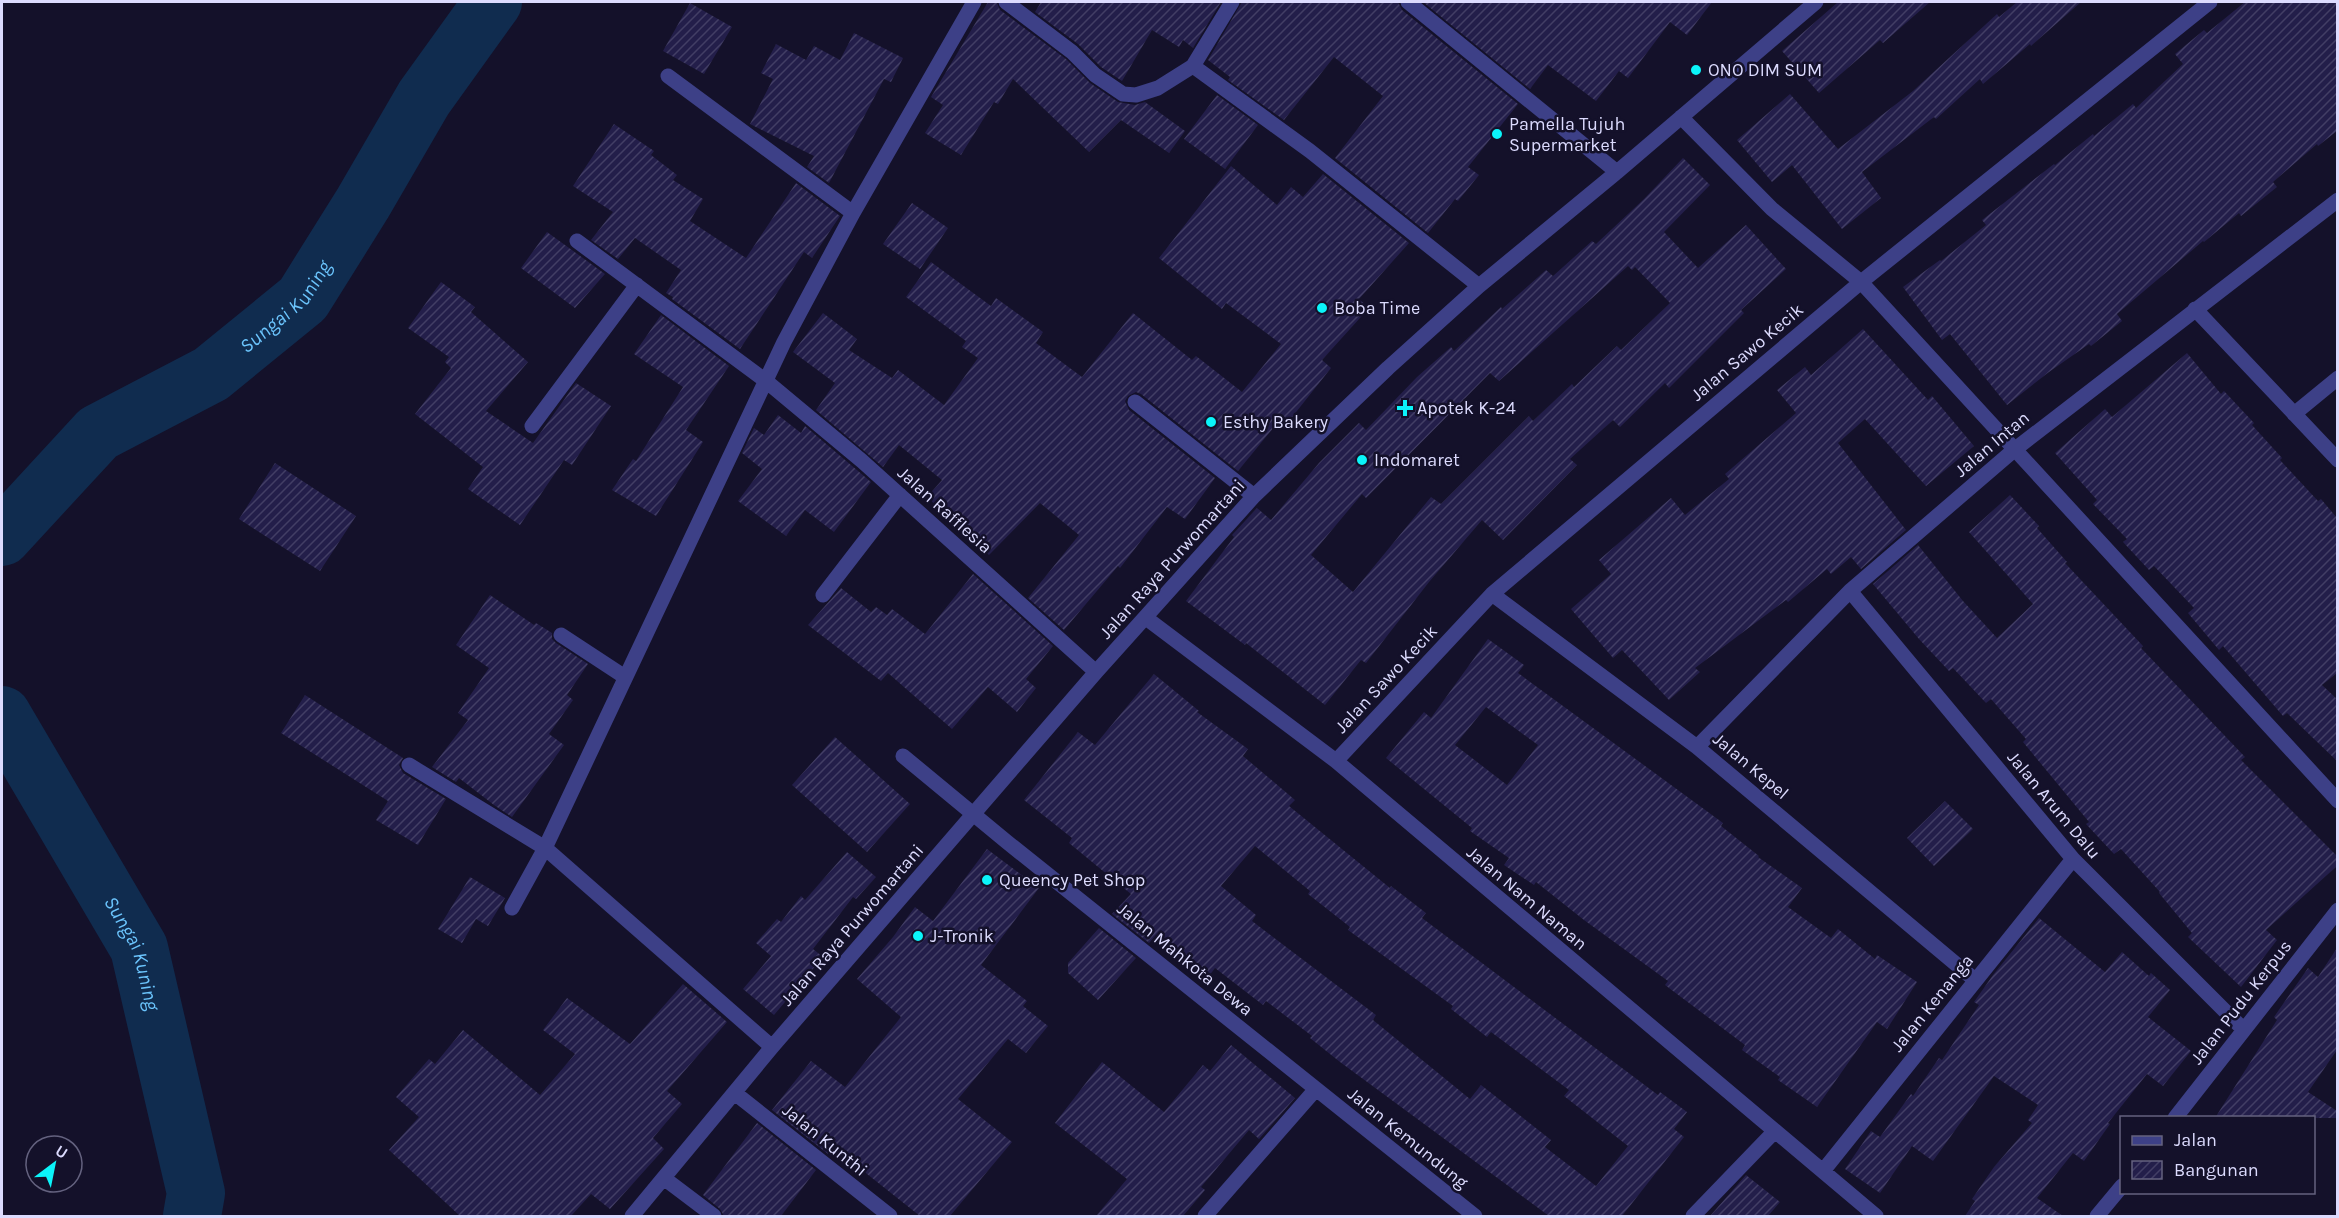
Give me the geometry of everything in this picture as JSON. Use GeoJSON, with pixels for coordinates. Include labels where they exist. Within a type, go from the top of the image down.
{"type":"FeatureCollection","features":[{"type":"Feature","properties":{"kind":"street"},"geometry":{"type":"LineString","coordinates":[[512,908],[545,848],[766,381],[853,213],[974,2]]}},
{"type":"Feature","properties":{"kind":"street"},"geometry":{"type":"LineString","coordinates":[[1006,2],[1072,52],[1095,75],[1123,94],[1136,95],[1158,88],[1193,66],[1232,2]]}},
{"type":"Feature","properties":{"kind":"street"},"geometry":{"type":"LineString","coordinates":[[1408,2],[1617,172]]}},
{"type":"Feature","properties":{"kind":"street","name":"Jalan Raya Purwomartani"},"geometry":{"type":"LineString","coordinates":[[632,1216],[736,1094],[772,1047],[1096,672],[1254,496],[1388,368],[1479,286],[1816,2]]}},
{"type":"Feature","properties":{"kind":"street","name":"Jalan Sawo Kecik"},"geometry":{"type":"LineString","coordinates":[[1336,761],[1492,594],[1861,282],[2210,2]]}},
{"type":"Feature","properties":{"kind":"street"},"geometry":{"type":"LineString","coordinates":[[1193,66],[1310,152],[1479,286]]}},
{"type":"Feature","properties":{"kind":"street"},"geometry":{"type":"LineString","coordinates":[[668,76],[853,213]]}},
{"type":"Feature","properties":{"kind":"street"},"geometry":{"type":"LineString","coordinates":[[1681,117],[1772,209],[1861,282],[2337,801]]}},
{"type":"Feature","properties":{"kind":"street","name":"Jalan Intan"},"geometry":{"type":"LineString","coordinates":[[1697,747],[1850,591],[2014,450],[2337,200]]}},
{"type":"Feature","properties":{"kind":"street","name":"Jalan Rafflesia"},"geometry":{"type":"LineString","coordinates":[[577,241],[766,381],[900,495],[1096,672]]}},
{"type":"Feature","properties":{"kind":"street"},"geometry":{"type":"LineString","coordinates":[[532,426],[638,285]]}},
{"type":"Feature","properties":{"kind":"street"},"geometry":{"type":"LineString","coordinates":[[2195,309],[2337,460]]}},
{"type":"Feature","properties":{"kind":"street"},"geometry":{"type":"LineString","coordinates":[[2294,414],[2337,378]]}},
{"type":"Feature","properties":{"kind":"street"},"geometry":{"type":"LineString","coordinates":[[1135,402],[1254,496]]}},
{"type":"Feature","properties":{"kind":"street"},"geometry":{"type":"LineString","coordinates":[[823,595],[900,495]]}},
{"type":"Feature","properties":{"kind":"street","name":"Jalan Arum Dalu"},"geometry":{"type":"LineString","coordinates":[[1850,591],[2073,860],[2244,1030]]}},
{"type":"Feature","properties":{"kind":"street","name":"Jalan Kepel"},"geometry":{"type":"LineString","coordinates":[[1492,594],[1697,747],[1975,980]]}},
{"type":"Feature","properties":{"kind":"street","name":"Jalan Nam Naman"},"geometry":{"type":"LineString","coordinates":[[1146,618],[1336,761],[1876,1216]]}},
{"type":"Feature","properties":{"kind":"street"},"geometry":{"type":"LineString","coordinates":[[561,635],[625,677]]}},
{"type":"Feature","properties":{"kind":"street","name":"Jalan Mahkota Dewa"},"geometry":{"type":"LineString","coordinates":[[903,756],[973,815],[1316,1089]]}},
{"type":"Feature","properties":{"kind":"street"},"geometry":{"type":"LineString","coordinates":[[409,765],[545,848],[772,1047]]}},
{"type":"Feature","properties":{"kind":"street","name":"Jalan Kenanga"},"geometry":{"type":"LineString","coordinates":[[1823,1172],[2073,860]]}},
{"type":"Feature","properties":{"kind":"street","name":"Jalan Pudu Kerpus"},"geometry":{"type":"LineString","coordinates":[[2177,1116],[2337,910]]}},
{"type":"Feature","properties":{"kind":"street"},"geometry":{"type":"LineString","coordinates":[[1205,1216],[1316,1089]]}},
{"type":"Feature","properties":{"kind":"street","name":"Jalan Kemundung"},"geometry":{"type":"LineString","coordinates":[[1316,1089],[1475,1216]]}},
{"type":"Feature","properties":{"kind":"street","name":"Jalan Kunthi"},"geometry":{"type":"LineString","coordinates":[[736,1094],[890,1216]]}},
{"type":"Feature","properties":{"kind":"street"},"geometry":{"type":"LineString","coordinates":[[1693,1216],[1774,1132]]}},
{"type":"Feature","properties":{"kind":"street"},"geometry":{"type":"LineString","coordinates":[[664,1179],[714,1216]]}},
{"type":"Feature","properties":{"kind":"street"},"geometry":{"type":"LineString","coordinates":[[2097,1216],[2120,1187]]}},
{"type":"Feature","properties":{"kind":"building"},"geometry":{"type":"Polygon","coordinates":[[[988,2],[997,3],[1000,10],[1066,59],[1090,83],[1118,102],[1135,105],[1145,102],[1185,131],[1169,153],[1121,120],[1089,152],[1013,79],[998,104],[994,102],[961,155],[925,133],[943,105],[931,97],[988,2]]]}},
{"type":"Feature","properties":{"kind":"building"},"geometry":{"type":"Polygon","coordinates":[[[1041,2],[1221,2],[1193,48],[1183,40],[1179,47],[1152,30],[1122,81],[1101,67],[1078,44],[1035,12],[1041,2]]]}},
{"type":"Feature","properties":{"kind":"building"},"geometry":{"type":"Polygon","coordinates":[[[1242,2],[1398,2],[1402,10],[1518,104],[1468,167],[1479,175],[1458,201],[1455,199],[1428,233],[1335,158],[1383,96],[1334,57],[1284,120],[1228,80],[1230,77],[1208,60],[1242,2]]]}},
{"type":"Feature","properties":{"kind":"building"},"geometry":{"type":"Polygon","coordinates":[[[1423,2],[1712,2],[1687,35],[1670,22],[1628,78],[1619,71],[1596,101],[1548,65],[1530,89],[1423,2]]]}},
{"type":"Feature","properties":{"kind":"building"},"geometry":{"type":"Polygon","coordinates":[[[1838,2],[1930,2],[1883,43],[1880,40],[1819,93],[1782,51],[1838,2]]]}},
{"type":"Feature","properties":{"kind":"building"},"geometry":{"type":"Polygon","coordinates":[[[2017,2],[2081,2],[1983,84],[1980,79],[1936,119],[1934,117],[1862,172],[1881,198],[1842,229],[1792,165],[1772,182],[1737,140],[1790,94],[1838,149],[1913,91],[1997,14],[1999,17],[2017,2]]]}},
{"type":"Feature","properties":{"kind":"building"},"geometry":{"type":"Polygon","coordinates":[[[2245,2],[2337,2],[2337,131],[2318,146],[2317,144],[2273,182],[2277,187],[2241,216],[2239,213],[2203,241],[2117,314],[2122,321],[2091,346],[2089,344],[2049,372],[2007,405],[1950,334],[1942,340],[1903,287],[1941,261],[1986,225],[1982,220],[2093,134],[2094,136],[2133,104],[2136,108],[2183,64],[2175,54],[2204,30],[2207,33],[2245,2]]]}},
{"type":"Feature","properties":{"kind":"building"},"geometry":{"type":"Polygon","coordinates":[[[690,3],[732,27],[704,74],[663,51],[690,3]]]}},
{"type":"Feature","properties":{"kind":"building"},"geometry":{"type":"Polygon","coordinates":[[[854,33],[903,58],[891,82],[884,79],[829,183],[807,167],[814,156],[750,124],[773,79],[761,73],[776,44],[806,60],[814,46],[840,60],[854,33]]]}},
{"type":"Feature","properties":{"kind":"building"},"geometry":{"type":"Polygon","coordinates":[[[1217,95],[1258,125],[1225,169],[1184,139],[1217,95]]]}},
{"type":"Feature","properties":{"kind":"building"},"geometry":{"type":"Polygon","coordinates":[[[614,124],[654,151],[651,155],[677,175],[673,180],[703,199],[690,221],[746,258],[796,183],[840,216],[812,258],[804,252],[740,349],[666,293],[681,270],[635,238],[618,259],[591,240],[613,212],[573,186],[614,124]]]}},
{"type":"Feature","properties":{"kind":"building"},"geometry":{"type":"Polygon","coordinates":[[[1683,158],[1710,185],[1664,232],[1698,268],[1746,225],[1786,269],[1741,310],[1744,313],[1669,388],[1665,383],[1620,427],[1613,420],[1570,459],[1577,465],[1503,540],[1482,520],[1429,582],[1366,663],[1361,660],[1325,705],[1246,643],[1245,645],[1186,601],[1234,537],[1232,535],[1257,508],[1271,520],[1319,463],[1359,423],[1366,430],[1417,377],[1451,347],[1454,351],[1501,307],[1502,309],[1546,270],[1553,276],[1592,241],[1596,244],[1683,158]],[[1628,266],[1499,381],[1490,373],[1366,498],[1362,494],[1311,555],[1353,592],[1431,497],[1441,504],[1529,416],[1533,421],[1572,384],[1574,387],[1617,346],[1621,350],[1670,303],[1635,267],[1632,270],[1628,266]]]}},
{"type":"Feature","properties":{"kind":"building"},"geometry":{"type":"Polygon","coordinates":[[[1231,166],[1277,205],[1291,187],[1303,197],[1323,174],[1409,243],[1359,299],[1369,308],[1322,360],[1331,368],[1289,421],[1283,416],[1238,471],[1141,394],[1136,392],[1128,396],[1125,401],[1129,410],[1215,478],[1185,519],[1167,507],[1120,568],[1118,566],[1064,630],[1028,598],[1079,535],[1040,503],[989,555],[927,497],[942,480],[899,445],[883,467],[816,410],[835,383],[793,352],[823,313],[857,339],[849,350],[892,378],[898,370],[944,405],[978,358],[962,347],[966,341],[906,297],[931,262],[991,306],[996,298],[1043,332],[1036,343],[1082,377],[1133,313],[1192,360],[1196,356],[1242,392],[1281,344],[1226,303],[1222,309],[1159,258],[1231,166]]]}},
{"type":"Feature","properties":{"kind":"building"},"geometry":{"type":"Polygon","coordinates":[[[912,203],[948,228],[920,269],[883,244],[912,203]]]}},
{"type":"Feature","properties":{"kind":"building"},"geometry":{"type":"Polygon","coordinates":[[[547,232],[605,274],[575,308],[521,268],[547,232]]]}},
{"type":"Feature","properties":{"kind":"building"},"geometry":{"type":"Polygon","coordinates":[[[441,282],[475,307],[471,312],[528,362],[486,411],[533,443],[576,383],[611,406],[572,465],[564,460],[520,525],[468,489],[483,467],[415,414],[451,368],[445,362],[449,357],[408,328],[441,282]]]}},
{"type":"Feature","properties":{"kind":"building"},"geometry":{"type":"Polygon","coordinates":[[[661,315],[729,366],[686,430],[703,442],[656,516],[612,490],[633,459],[636,461],[683,387],[634,354],[661,315]]]}},
{"type":"Feature","properties":{"kind":"building"},"geometry":{"type":"Polygon","coordinates":[[[1863,329],[1928,400],[1932,396],[1974,446],[1926,486],[1865,419],[1838,443],[1906,530],[1861,569],[1851,557],[1831,574],[1827,569],[1788,602],[1786,600],[1695,668],[1700,672],[1669,700],[1622,650],[1613,658],[1571,609],[1611,574],[1599,560],[1671,498],[1685,515],[1729,479],[1725,474],[1796,413],[1777,390],[1805,367],[1811,375],[1863,329]]]}},
{"type":"Feature","properties":{"kind":"building"},"geometry":{"type":"Polygon","coordinates":[[[2187,353],[2221,394],[2224,391],[2254,423],[2252,425],[2282,458],[2280,460],[2318,501],[2321,499],[2337,518],[2337,673],[2322,685],[2337,699],[2337,761],[2287,713],[2283,716],[2223,646],[2219,650],[2188,613],[2194,608],[2154,566],[2149,570],[2123,542],[2127,539],[2093,504],[2097,500],[2055,453],[2105,409],[2112,417],[2187,353]]]}},
{"type":"Feature","properties":{"kind":"building"},"geometry":{"type":"Polygon","coordinates":[[[778,415],[801,433],[805,426],[871,482],[834,532],[805,510],[786,536],[738,501],[762,469],[742,453],[754,428],[764,435],[778,415]]]}},
{"type":"Feature","properties":{"kind":"building"},"geometry":{"type":"Polygon","coordinates":[[[275,463],[356,516],[320,571],[239,519],[275,463]]]}},
{"type":"Feature","properties":{"kind":"building"},"geometry":{"type":"Polygon","coordinates":[[[2010,495],[2039,526],[2037,528],[2067,562],[2065,563],[2143,646],[2141,648],[2245,757],[2241,760],[2337,856],[2337,866],[2266,930],[2277,940],[2241,987],[2188,937],[2192,933],[2160,892],[2121,849],[2114,854],[2086,824],[2089,822],[2023,742],[2026,739],[1991,699],[1986,703],[1953,668],[1949,671],[1873,584],[1918,545],[1963,601],[1997,638],[2033,604],[1969,532],[2010,495]]]}},
{"type":"Feature","properties":{"kind":"building"},"geometry":{"type":"Polygon","coordinates":[[[973,574],[1053,646],[1026,679],[1036,688],[1017,712],[988,687],[952,729],[888,673],[881,681],[808,625],[841,588],[871,612],[876,607],[887,615],[892,609],[925,634],[973,574]]]}},
{"type":"Feature","properties":{"kind":"building"},"geometry":{"type":"Polygon","coordinates":[[[490,595],[534,625],[536,623],[552,633],[552,639],[556,643],[588,664],[567,695],[573,700],[549,734],[564,745],[512,817],[459,778],[456,782],[432,767],[468,720],[458,713],[489,668],[456,645],[490,595]]]}},
{"type":"Feature","properties":{"kind":"building"},"geometry":{"type":"Polygon","coordinates":[[[1488,639],[1524,665],[1518,673],[1723,823],[1721,826],[1758,857],[1802,888],[1788,907],[1831,938],[1838,929],[1875,959],[1877,955],[1917,982],[1887,1029],[1877,1022],[1817,1107],[1778,1080],[1780,1077],[1742,1050],[1745,1045],[1665,985],[1668,981],[1536,882],[1534,885],[1504,865],[1509,858],[1470,831],[1472,828],[1386,758],[1424,712],[1431,718],[1488,639]],[[1486,707],[1455,745],[1507,785],[1538,745],[1486,707]]]}},
{"type":"Feature","properties":{"kind":"building"},"geometry":{"type":"Polygon","coordinates":[[[1154,674],[1199,711],[1197,712],[1248,749],[1243,756],[1295,800],[1289,806],[1390,888],[1391,886],[1426,913],[1422,918],[1658,1095],[1660,1092],[1687,1112],[1674,1129],[1684,1137],[1622,1216],[1549,1216],[1340,1062],[1310,1038],[1312,1036],[1266,1001],[1263,1005],[1215,968],[1209,976],[1156,935],[1149,943],[1112,914],[1131,894],[1069,843],[1072,838],[1024,800],[1078,732],[1095,745],[1154,674]],[[1255,846],[1221,886],[1256,915],[1252,921],[1376,1015],[1373,1020],[1470,1099],[1481,1085],[1551,1140],[1545,1147],[1596,1186],[1628,1146],[1564,1096],[1569,1090],[1491,1032],[1487,1037],[1451,1009],[1453,1006],[1348,930],[1350,927],[1308,894],[1310,891],[1255,846]]]}},
{"type":"Feature","properties":{"kind":"building"},"geometry":{"type":"Polygon","coordinates":[[[305,695],[403,758],[399,765],[403,773],[446,799],[418,845],[376,820],[388,801],[281,733],[305,695]]]}},
{"type":"Feature","properties":{"kind":"building"},"geometry":{"type":"Polygon","coordinates":[[[835,737],[910,804],[867,852],[792,785],[835,737]]]}},
{"type":"Feature","properties":{"kind":"building"},"geometry":{"type":"Polygon","coordinates":[[[1945,801],[1973,829],[1934,866],[1907,838],[1945,801]]]}},
{"type":"Feature","properties":{"kind":"building"},"geometry":{"type":"Polygon","coordinates":[[[987,849],[1039,888],[981,965],[1027,1001],[1023,1006],[1048,1026],[1026,1053],[1008,1039],[958,1099],[1012,1142],[950,1216],[920,1216],[833,1147],[828,1154],[772,1110],[811,1061],[845,1087],[901,1017],[857,979],[915,907],[933,921],[987,849]]]}},
{"type":"Feature","properties":{"kind":"building"},"geometry":{"type":"Polygon","coordinates":[[[847,852],[876,877],[856,899],[853,897],[813,949],[823,957],[774,1015],[743,989],[771,956],[756,943],[777,919],[781,922],[801,896],[805,900],[847,852]]]}},
{"type":"Feature","properties":{"kind":"building"},"geometry":{"type":"Polygon","coordinates":[[[470,877],[505,898],[488,926],[476,919],[462,943],[438,929],[470,877]]]}},
{"type":"Feature","properties":{"kind":"building"},"geometry":{"type":"Polygon","coordinates":[[[2039,918],[2105,972],[2122,952],[2149,976],[2151,973],[2170,990],[2148,1017],[2191,1051],[2163,1086],[2147,1074],[2108,1123],[2110,1124],[2084,1161],[2073,1153],[2037,1198],[2063,1216],[1965,1216],[1975,1201],[1972,1199],[1994,1167],[2032,1123],[2028,1120],[2038,1105],[1994,1076],[1933,1161],[1912,1146],[1880,1193],[1845,1169],[1871,1131],[1880,1137],[1911,1094],[1913,1096],[1939,1058],[1942,1060],[1979,1005],[1974,1002],[2039,918]]]}},
{"type":"Feature","properties":{"kind":"building"},"geometry":{"type":"Polygon","coordinates":[[[1099,928],[1136,958],[1098,1000],[1068,973],[1068,963],[1099,928]]]}},
{"type":"Feature","properties":{"kind":"building"},"geometry":{"type":"Polygon","coordinates":[[[2337,948],[2337,1050],[2308,1092],[2337,1111],[2337,1118],[2216,1116],[2277,1020],[2274,1017],[2308,968],[2318,977],[2337,948]]]}},
{"type":"Feature","properties":{"kind":"building"},"geometry":{"type":"Polygon","coordinates":[[[683,984],[727,1022],[667,1091],[682,1104],[653,1138],[664,1149],[610,1209],[591,1194],[571,1216],[460,1216],[389,1150],[419,1117],[396,1097],[429,1059],[435,1064],[463,1030],[540,1095],[575,1054],[543,1030],[567,998],[630,1044],[683,984]]]}},
{"type":"Feature","properties":{"kind":"building"},"geometry":{"type":"Polygon","coordinates":[[[1231,1045],[1295,1098],[1259,1139],[1249,1130],[1201,1187],[1205,1190],[1183,1216],[1096,1216],[1127,1179],[1055,1123],[1102,1062],[1164,1112],[1203,1065],[1210,1071],[1231,1045]]]}},
{"type":"Feature","properties":{"kind":"building"},"geometry":{"type":"Polygon","coordinates":[[[757,1123],[816,1170],[781,1216],[724,1216],[720,1209],[703,1195],[757,1123]]]}},
{"type":"Feature","properties":{"kind":"building"},"geometry":{"type":"Polygon","coordinates":[[[1746,1175],[1780,1202],[1768,1216],[1710,1216],[1746,1175]]]}},
{"type":"Feature","properties":{"kind":"waterway","name":"Sungai Kuning"},"geometry":{"type":"LineString","coordinates":[[2,537],[98,433],[211,374],[303,299],[363,203],[424,98],[493,2]]}},
{"type":"Feature","properties":{"kind":"waterway","name":"Sungai Kuning"},"geometry":{"type":"LineString","coordinates":[[2,715],[139,948],[196,1193],[192,1216]]}},
{"type":"Feature","properties":{"kind":"place","name":"ONO DIM SUM"},"geometry":{"type":"Point","coordinates":[1696,70]}},
{"type":"Feature","properties":{"kind":"place","name":"Pamella Tujuh Supermarket"},"geometry":{"type":"Point","coordinates":[1497,134]}},
{"type":"Feature","properties":{"kind":"place","name":"Boba Time"},"geometry":{"type":"Point","coordinates":[1322,308]}},
{"type":"Feature","properties":{"kind":"place","name":"Apotek K-24"},"geometry":{"type":"Point","coordinates":[1405,408]}},
{"type":"Feature","properties":{"kind":"place","name":"Esthy Bakery"},"geometry":{"type":"Point","coordinates":[1211,422]}},
{"type":"Feature","properties":{"kind":"place","name":"Indomaret"},"geometry":{"type":"Point","coordinates":[1362,460]}},
{"type":"Feature","properties":{"kind":"place","name":"Queency Pet Shop"},"geometry":{"type":"Point","coordinates":[987,880]}},
{"type":"Feature","properties":{"kind":"place","name":"J-Tronik"},"geometry":{"type":"Point","coordinates":[918,936]}}]}
